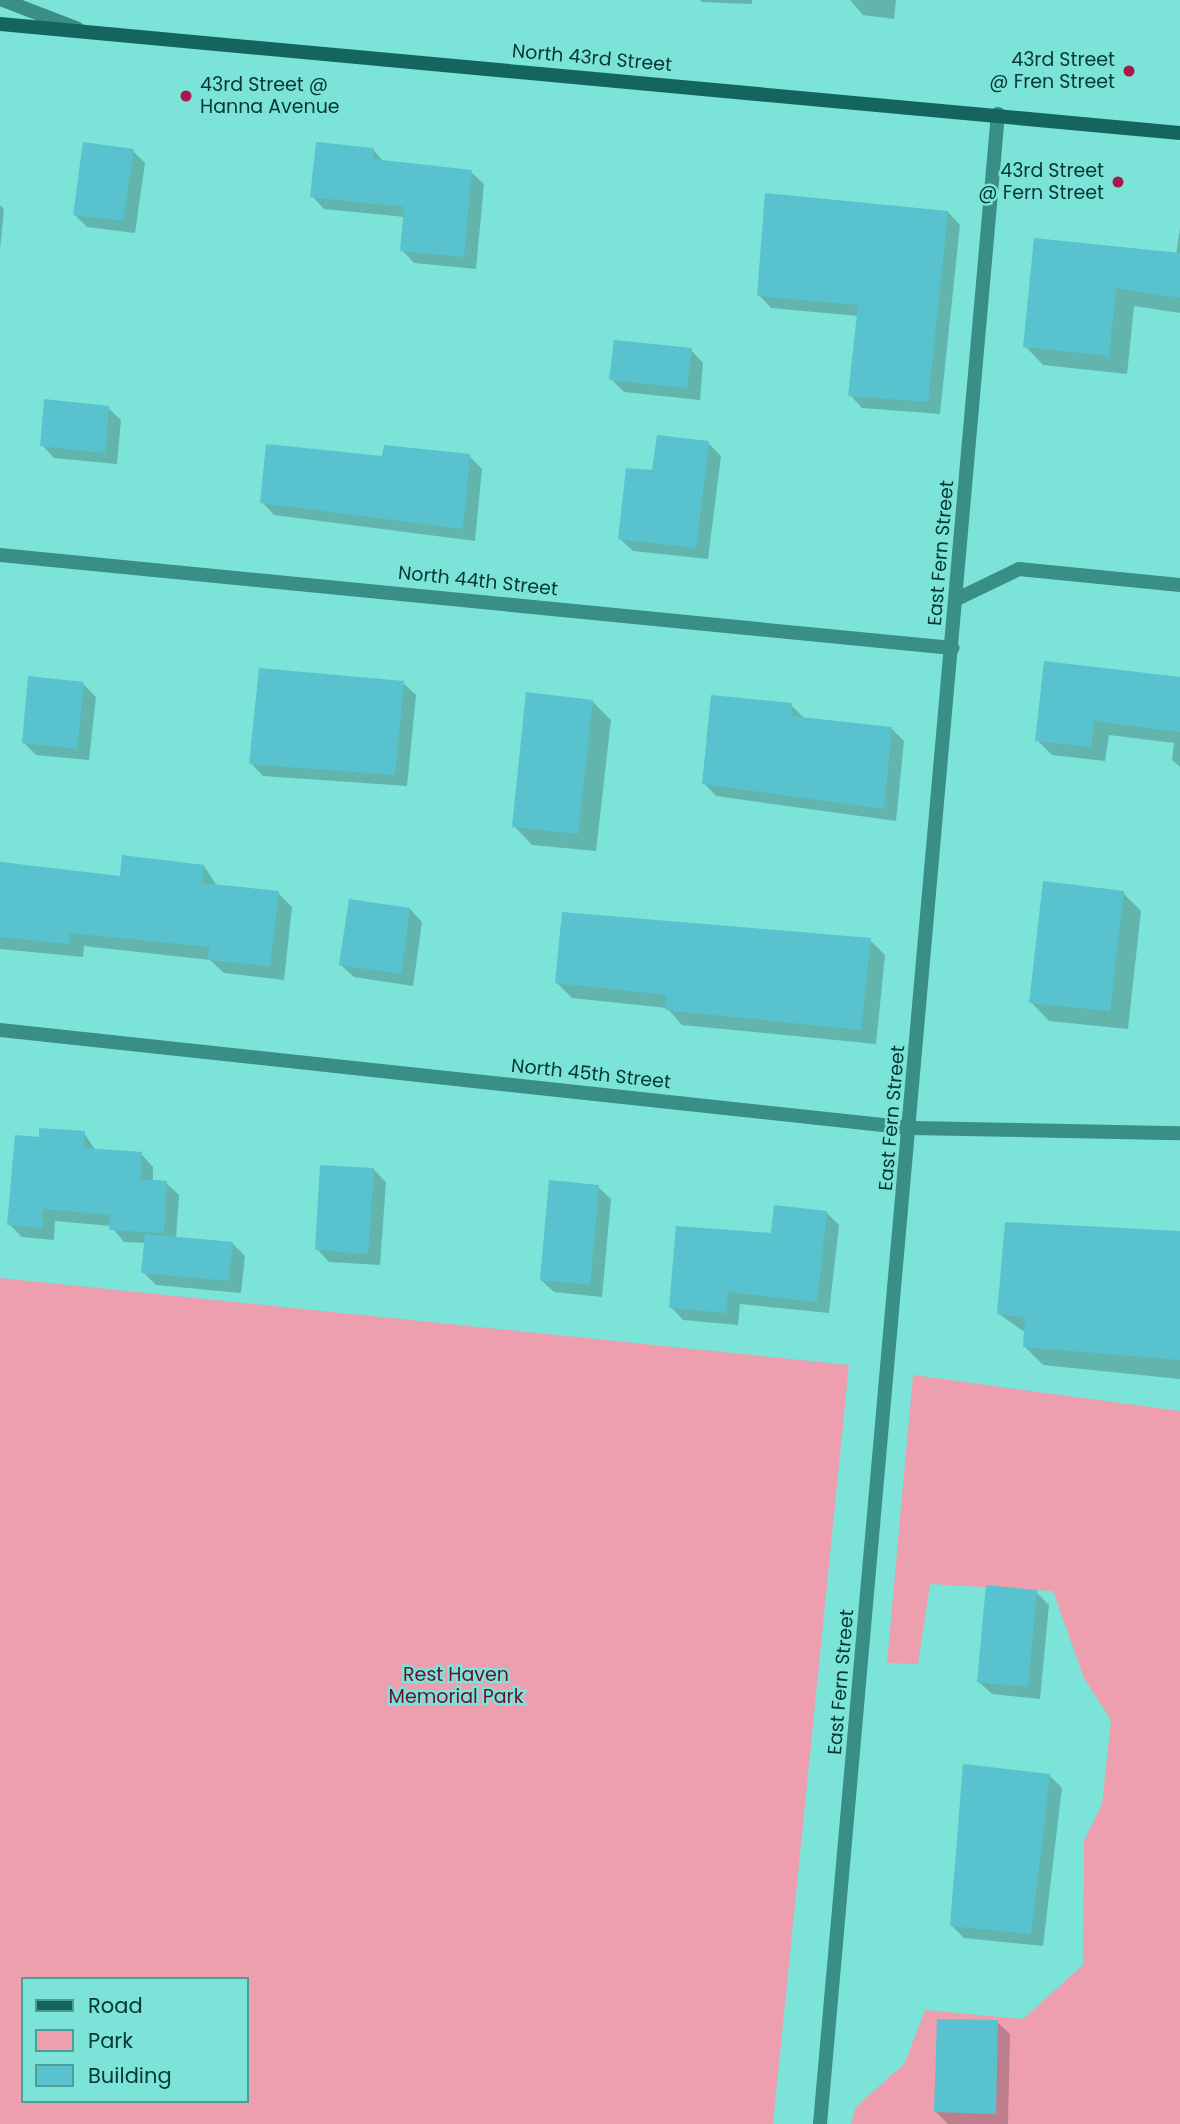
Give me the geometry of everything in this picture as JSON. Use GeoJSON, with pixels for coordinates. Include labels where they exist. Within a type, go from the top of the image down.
{"type":"FeatureCollection","features":[{"type":"Feature","properties":{"kind":"street"},"geometry":{"type":"LineString","coordinates":[[3,0],[86,32]]}},
{"type":"Feature","properties":{"kind":"street","name":"North 43rd Street"},"geometry":{"type":"LineString","coordinates":[[0,24],[998,114],[1180,133]]}},
{"type":"Feature","properties":{"kind":"street","name":"East Fern Street"},"geometry":{"type":"LineString","coordinates":[[820,2124],[911,1128],[998,114]]}},
{"type":"Feature","properties":{"kind":"street","name":"North 44th Street"},"geometry":{"type":"LineString","coordinates":[[0,555],[952,648]]}},
{"type":"Feature","properties":{"kind":"street"},"geometry":{"type":"LineString","coordinates":[[957,599],[1019,569],[1180,585]]}},
{"type":"Feature","properties":{"kind":"street","name":"North 45th Street"},"geometry":{"type":"LineString","coordinates":[[0,1030],[911,1128],[1180,1133]]}},
{"type":"Feature","properties":{"kind":"green space","name":"Rest Haven Memorial Park"},"geometry":{"type":"Polygon","coordinates":[[[0,1278],[849,1365],[773,2124],[0,2124],[0,1278]]]}},
{"type":"Feature","properties":{"kind":"green space"},"geometry":{"type":"Polygon","coordinates":[[[913,1375],[1180,1411],[1180,2124],[851,2124],[856,2107],[905,2063],[925,2010],[1023,2019],[1083,1965],[1084,1841],[1102,1804],[1111,1720],[1084,1678],[1053,1591],[930,1584],[918,1664],[887,1663],[913,1375]]]}},
{"type":"Feature","properties":{"kind":"building"},"geometry":{"type":"Polygon","coordinates":[[[83,142],[134,149],[123,221],[73,215],[83,142]]]}},
{"type":"Feature","properties":{"kind":"building"},"geometry":{"type":"Polygon","coordinates":[[[316,142],[374,148],[373,159],[472,170],[464,257],[400,251],[404,207],[310,197],[316,142]]]}},
{"type":"Feature","properties":{"kind":"building"},"geometry":{"type":"Polygon","coordinates":[[[765,193],[948,211],[928,402],[848,396],[858,305],[757,296],[765,193]]]}},
{"type":"Feature","properties":{"kind":"building"},"geometry":{"type":"Polygon","coordinates":[[[1034,238],[1180,253],[1180,298],[1116,288],[1109,356],[1023,347],[1034,238]]]}},
{"type":"Feature","properties":{"kind":"building"},"geometry":{"type":"Polygon","coordinates":[[[614,340],[692,348],[687,388],[609,380],[614,340]]]}},
{"type":"Feature","properties":{"kind":"building"},"geometry":{"type":"Polygon","coordinates":[[[44,399],[109,406],[105,453],[40,446],[44,399]]]}},
{"type":"Feature","properties":{"kind":"building"},"geometry":{"type":"Polygon","coordinates":[[[657,435],[709,441],[696,548],[618,539],[626,468],[652,470],[657,435]]]}},
{"type":"Feature","properties":{"kind":"building"},"geometry":{"type":"Polygon","coordinates":[[[266,444],[382,456],[384,445],[470,454],[463,529],[260,503],[266,444]]]}},
{"type":"Feature","properties":{"kind":"building"},"geometry":{"type":"Polygon","coordinates":[[[1044,661],[1180,677],[1180,732],[1094,721],[1091,747],[1035,741],[1044,661]]]}},
{"type":"Feature","properties":{"kind":"building"},"geometry":{"type":"Polygon","coordinates":[[[259,668],[404,681],[395,775],[249,764],[259,668]]]}},
{"type":"Feature","properties":{"kind":"building"},"geometry":{"type":"Polygon","coordinates":[[[28,676],[84,682],[77,749],[22,743],[28,676]]]}},
{"type":"Feature","properties":{"kind":"building"},"geometry":{"type":"Polygon","coordinates":[[[526,692],[593,700],[578,834],[512,827],[526,692]]]}},
{"type":"Feature","properties":{"kind":"building"},"geometry":{"type":"Polygon","coordinates":[[[711,695],[792,703],[791,716],[892,727],[884,809],[702,784],[711,695]]]}},
{"type":"Feature","properties":{"kind":"building"},"geometry":{"type":"Polygon","coordinates":[[[122,855],[204,865],[202,883],[279,891],[270,966],[208,960],[209,947],[70,933],[69,944],[0,937],[0,862],[120,876],[122,855]]]}},
{"type":"Feature","properties":{"kind":"building"},"geometry":{"type":"Polygon","coordinates":[[[1043,881],[1124,891],[1110,1011],[1029,1003],[1043,881]]]}},
{"type":"Feature","properties":{"kind":"building"},"geometry":{"type":"Polygon","coordinates":[[[349,899],[410,908],[401,974],[339,965],[349,899]]]}},
{"type":"Feature","properties":{"kind":"building"},"geometry":{"type":"Polygon","coordinates":[[[562,912],[871,938],[861,1030],[665,1010],[667,995],[555,983],[562,912]]]}},
{"type":"Feature","properties":{"kind":"building"},"geometry":{"type":"Polygon","coordinates":[[[39,1128],[85,1131],[84,1148],[142,1152],[140,1179],[167,1181],[164,1233],[109,1230],[110,1215],[43,1209],[42,1228],[7,1225],[15,1135],[39,1137],[39,1128]]]}},
{"type":"Feature","properties":{"kind":"building"},"geometry":{"type":"Polygon","coordinates":[[[320,1165],[374,1168],[368,1254],[315,1250],[320,1165]]]}},
{"type":"Feature","properties":{"kind":"building"},"geometry":{"type":"Polygon","coordinates":[[[549,1180],[599,1185],[590,1285],[540,1280],[549,1180]]]}},
{"type":"Feature","properties":{"kind":"building"},"geometry":{"type":"Polygon","coordinates":[[[774,1205],[827,1211],[817,1302],[728,1292],[726,1313],[669,1308],[676,1226],[771,1233],[774,1205]]]}},
{"type":"Feature","properties":{"kind":"building"},"geometry":{"type":"Polygon","coordinates":[[[1005,1222],[1180,1231],[1180,1360],[1023,1347],[1025,1317],[997,1314],[1005,1222]]]}},
{"type":"Feature","properties":{"kind":"building"},"geometry":{"type":"Polygon","coordinates":[[[145,1234],[233,1242],[229,1281],[141,1273],[145,1234]]]}},
{"type":"Feature","properties":{"kind":"building"},"geometry":{"type":"Polygon","coordinates":[[[986,1585],[1037,1590],[1028,1687],[977,1682],[986,1585]]]}},
{"type":"Feature","properties":{"kind":"building"},"geometry":{"type":"Polygon","coordinates":[[[963,1764],[1050,1774],[1031,1934],[950,1926],[963,1764]]]}},
{"type":"Feature","properties":{"kind":"building"},"geometry":{"type":"Polygon","coordinates":[[[937,2019],[998,2020],[996,2114],[934,2112],[937,2019]]]}},
{"type":"Feature","properties":{"kind":"place","name":"43rd Street @ Fren Street"},"geometry":{"type":"Point","coordinates":[1129,71]}},
{"type":"Feature","properties":{"kind":"place","name":"43rd Street @ Hanna Avenue"},"geometry":{"type":"Point","coordinates":[186,96]}},
{"type":"Feature","properties":{"kind":"place","name":"43rd Street @ Fern Street"},"geometry":{"type":"Point","coordinates":[1118,182]}}]}
